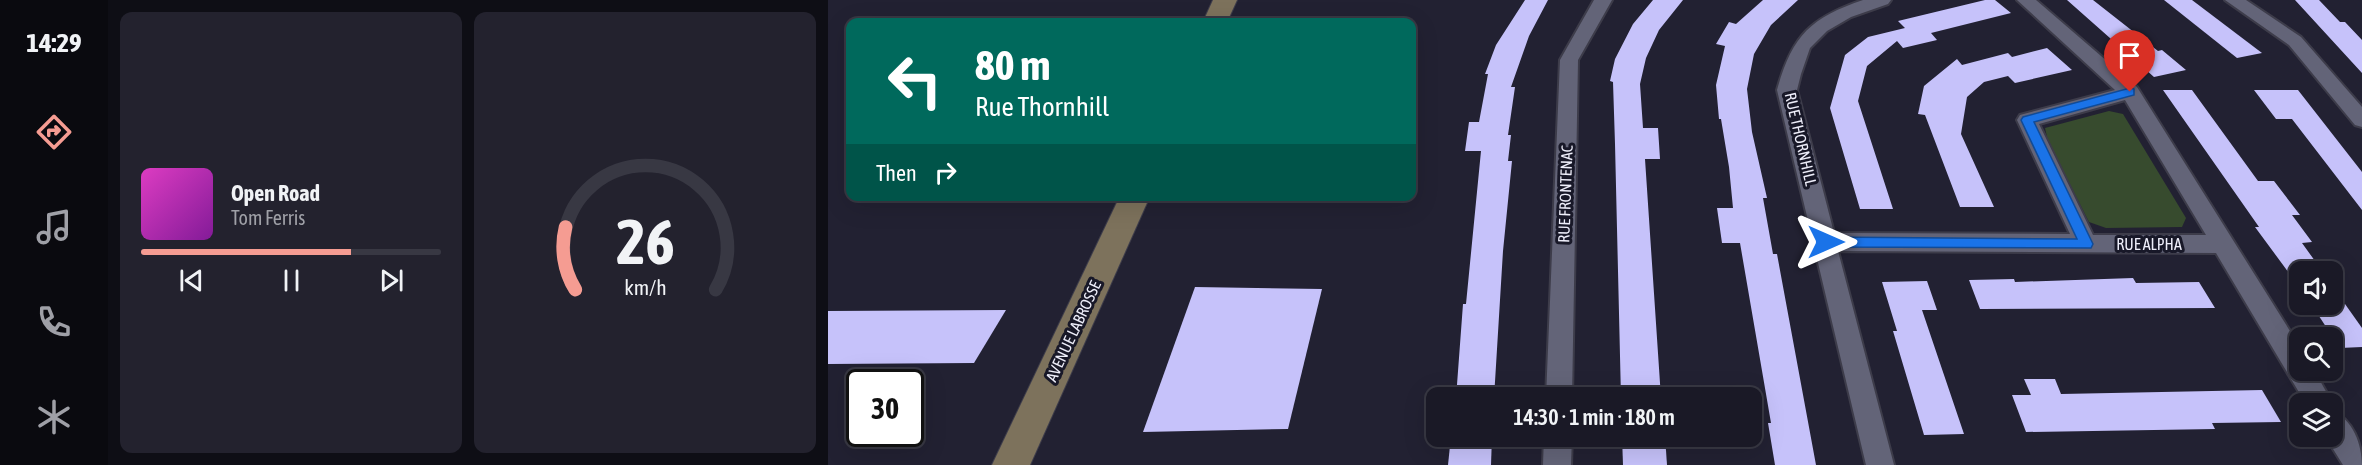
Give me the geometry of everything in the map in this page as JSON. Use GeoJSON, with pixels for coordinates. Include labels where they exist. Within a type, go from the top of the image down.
{"type":"FeatureCollection","features":[{"type":"Feature","properties":{"kind":"street"},"geometry":{"type":"LineString","coordinates":[[1217,18],[1226,0]]}},
{"type":"Feature","properties":{"kind":"street","name":"RUE FRONTENAC"},"geometry":{"type":"LineString","coordinates":[[1559,387],[1569,60],[1603,0]]}},
{"type":"Feature","properties":{"kind":"street","name":"RUE THORNHILL"},"geometry":{"type":"LineString","coordinates":[[1880,465],[1787,90],[1797,56],[1819,28],[1853,8],[1882,0]]}},
{"type":"Feature","properties":{"kind":"street"},"geometry":{"type":"LineString","coordinates":[[2026,0],[2130,92],[2289,352]]}},
{"type":"Feature","properties":{"kind":"street"},"geometry":{"type":"LineString","coordinates":[[2234,0],[2295,41]]}},
{"type":"Feature","properties":{"kind":"street"},"geometry":{"type":"LineString","coordinates":[[2259,0],[2362,120]]}},
{"type":"Feature","properties":{"kind":"street"},"geometry":{"type":"LineString","coordinates":[[2086,244],[2027,120],[2130,92]]}},
{"type":"Feature","properties":{"kind":"street","name":"AVENUE LABROSSE"},"geometry":{"type":"LineString","coordinates":[[1011,465],[1133,201]]}},
{"type":"Feature","properties":{"kind":"street","name":"RUE ALPHA"},"geometry":{"type":"LineString","coordinates":[[1826,242],[2221,244]]}},
{"type":"Feature","properties":{"kind":"street"},"geometry":{"type":"LineString","coordinates":[[2343,441],[2358,465]]}},
{"type":"Feature","properties":{"kind":"street"},"geometry":{"type":"LineString","coordinates":[[1557,465],[1558,447]]}},
{"type":"Feature","properties":{"kind":"green space"},"geometry":{"type":"Polygon","coordinates":[[[2109,111],[2123,114],[2186,218],[2182,227],[2106,228],[2089,222],[2048,141],[2045,128],[2109,111]]]}},
{"type":"Feature","properties":{"kind":"building"},"geometry":{"type":"Polygon","coordinates":[[[1525,0],[1548,0],[1529,36],[1511,87],[1515,87],[1508,135],[1511,135],[1508,161],[1512,161],[1503,251],[1495,387],[1457,387],[1463,304],[1466,304],[1481,151],[1465,151],[1469,122],[1479,122],[1488,74],[1485,74],[1496,45],[1525,0]]]}},
{"type":"Feature","properties":{"kind":"building"},"geometry":{"type":"Polygon","coordinates":[[[1653,0],[1683,0],[1659,30],[1646,58],[1640,84],[1643,128],[1658,128],[1660,159],[1645,159],[1660,387],[1621,387],[1613,82],[1610,81],[1615,59],[1633,24],[1653,0]]]}},
{"type":"Feature","properties":{"kind":"building"},"geometry":{"type":"Polygon","coordinates":[[[1763,0],[1798,0],[1771,25],[1754,54],[1747,89],[1752,132],[1767,198],[1763,198],[1773,254],[1777,254],[1816,465],[1775,465],[1768,423],[1771,423],[1740,243],[1722,243],[1717,208],[1733,208],[1716,85],[1725,46],[1716,44],[1729,22],[1736,24],[1763,0]]]}},
{"type":"Feature","properties":{"kind":"building"},"geometry":{"type":"Polygon","coordinates":[[[1985,0],[1995,0],[2011,13],[1931,33],[1937,40],[1903,48],[1897,41],[1867,66],[1858,101],[1893,209],[1860,209],[1830,108],[1845,55],[1868,37],[1905,28],[1898,21],[1985,0]]]}},
{"type":"Feature","properties":{"kind":"building"},"geometry":{"type":"Polygon","coordinates":[[[2067,0],[2093,0],[2186,70],[2154,77],[2067,0]]]}},
{"type":"Feature","properties":{"kind":"building"},"geometry":{"type":"Polygon","coordinates":[[[2164,0],[2192,0],[2262,53],[2237,58],[2164,0]]]}},
{"type":"Feature","properties":{"kind":"building"},"geometry":{"type":"Polygon","coordinates":[[[2295,0],[2319,0],[2340,22],[2345,22],[2362,40],[2362,73],[2295,0]]]}},
{"type":"Feature","properties":{"kind":"building"},"geometry":{"type":"Polygon","coordinates":[[[2047,48],[2072,70],[2015,83],[2008,76],[1984,82],[1967,97],[1961,134],[1994,207],[1960,207],[1925,115],[1918,114],[1924,86],[1957,59],[1962,65],[2008,53],[2012,57],[2047,48]]]}},
{"type":"Feature","properties":{"kind":"building"},"geometry":{"type":"Polygon","coordinates":[[[2163,90],[2192,90],[2258,181],[2274,181],[2300,215],[2292,215],[2312,242],[2302,243],[2315,261],[2289,261],[2289,273],[2255,227],[2259,227],[2163,90]]]}},
{"type":"Feature","properties":{"kind":"building"},"geometry":{"type":"Polygon","coordinates":[[[2254,90],[2298,90],[2362,172],[2362,210],[2292,119],[2276,119],[2254,90]]]}},
{"type":"Feature","properties":{"kind":"building"},"geometry":{"type":"Polygon","coordinates":[[[2133,278],[2136,283],[2199,282],[2215,308],[1980,309],[1969,280],[2014,279],[2015,282],[2133,278]]]}},
{"type":"Feature","properties":{"kind":"building"},"geometry":{"type":"Polygon","coordinates":[[[1927,281],[1937,310],[1922,310],[1964,434],[1924,435],[1893,331],[1897,331],[1882,282],[1927,281]]]}},
{"type":"Feature","properties":{"kind":"building"},"geometry":{"type":"Polygon","coordinates":[[[1195,287],[1322,289],[1288,429],[1143,432],[1195,287]]]}},
{"type":"Feature","properties":{"kind":"building"},"geometry":{"type":"Polygon","coordinates":[[[2343,304],[2345,304],[2362,328],[2362,347],[2343,348],[2343,327],[2326,327],[2318,315],[2343,315],[2343,304]]]}},
{"type":"Feature","properties":{"kind":"building"},"geometry":{"type":"Polygon","coordinates":[[[1006,310],[974,363],[828,364],[828,311],[1006,310]]]}},
{"type":"Feature","properties":{"kind":"building"},"geometry":{"type":"Polygon","coordinates":[[[2024,379],[2055,379],[2061,394],[2262,390],[2281,422],[2212,423],[2215,429],[2026,432],[2012,395],[2031,395],[2024,379]]]}},
{"type":"Feature","properties":{"kind":"building"},"geometry":{"type":"Polygon","coordinates":[[[1450,447],[1492,447],[1491,465],[1448,465],[1450,447]]]}},
{"type":"Feature","properties":{"kind":"building"},"geometry":{"type":"Polygon","coordinates":[[[1622,447],[1666,447],[1667,465],[1623,465],[1622,447]]]}},
{"type":"Feature","properties":{"kind":"route"},"geometry":{"type":"LineString","coordinates":[[1826,242],[2086,244],[2027,120],[2130,92]]}}]}
